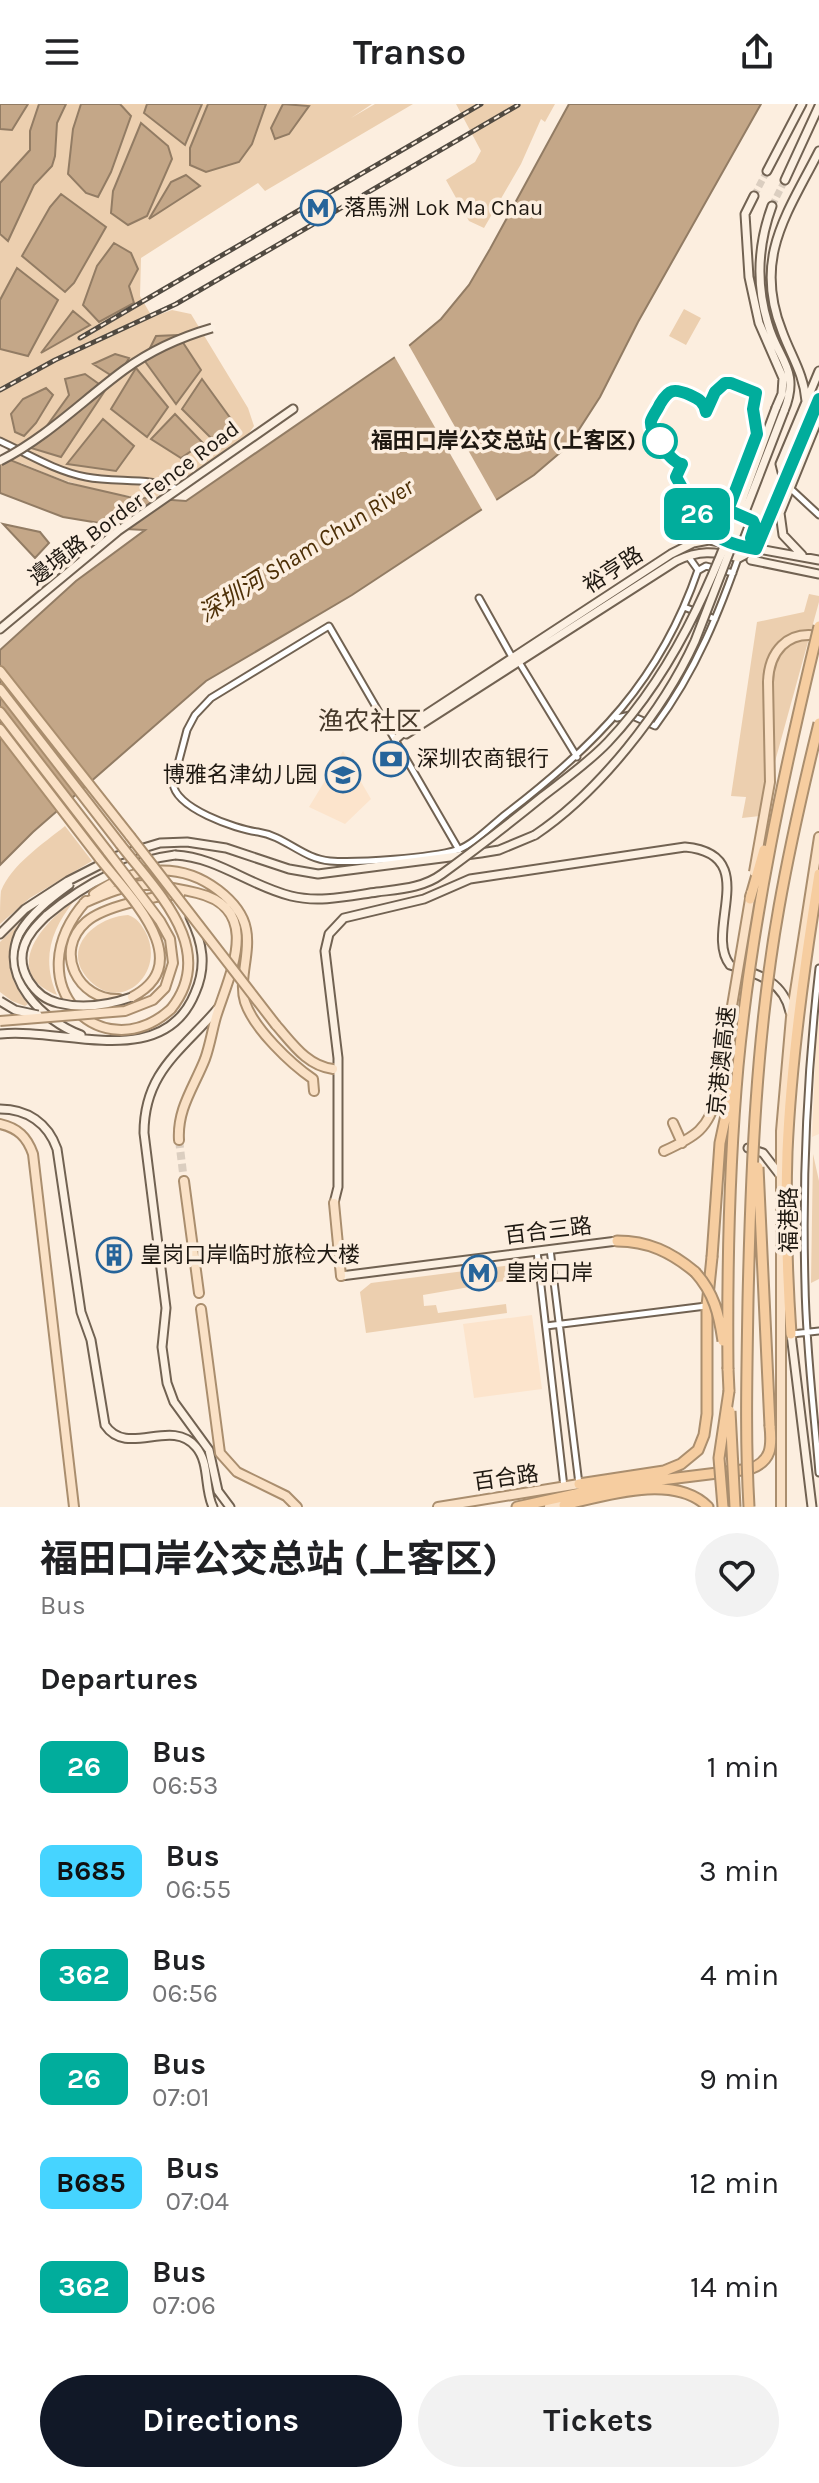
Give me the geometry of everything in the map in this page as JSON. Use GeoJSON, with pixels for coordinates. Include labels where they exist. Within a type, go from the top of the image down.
{"type":"FeatureCollection","features":[{"type":"Feature","properties":{"kind":"highway","name":"京港澳高速"},"geometry":{"type":"LineString","coordinates":[[735,1507],[728,1369],[729,1204],[738,1065],[761,898],[780,797],[819,626]]}},
{"type":"Feature","properties":{"kind":"highway","name":"京港澳高速"},"geometry":{"type":"LineString","coordinates":[[749,1507],[749,1279],[763,1027],[778,910],[819,723]]}},
{"type":"Feature","properties":{"kind":"highway"},"geometry":{"type":"LineString","coordinates":[[750,899],[780,797]]}},
{"type":"Feature","properties":{"kind":"highway"},"geometry":{"type":"LineString","coordinates":[[791,1334],[786,1180],[789,1116],[806,958],[819,874]]}},
{"type":"Feature","properties":{"kind":"highway"},"geometry":{"type":"LineString","coordinates":[[579,1484],[664,1471],[681,1464],[698,1450],[704,1435],[707,1414],[707,1306],[721,1133],[738,1065]]}},
{"type":"Feature","properties":{"kind":"highway"},"geometry":{"type":"LineString","coordinates":[[517,1507],[612,1486],[750,1469],[769,1457],[771,1444],[756,1119]]}},
{"type":"Feature","properties":{"kind":"highway"},"geometry":{"type":"LineString","coordinates":[[617,1241],[658,1248],[695,1272],[709,1289],[718,1309],[728,1369]]}},
{"type":"Feature","properties":{"kind":"highway"},"geometry":{"type":"LineString","coordinates":[[723,1507],[719,1458],[729,1391]]}},
{"type":"Feature","properties":{"kind":"highway"},"geometry":{"type":"LineString","coordinates":[[564,1506],[608,1495],[671,1488],[692,1494],[708,1507]]}},
{"type":"Feature","properties":{"kind":"main road"},"geometry":{"type":"LineString","coordinates":[[767,171],[802,104]]}},
{"type":"Feature","properties":{"kind":"main road"},"geometry":{"type":"LineString","coordinates":[[785,180],[819,106]]}},
{"type":"Feature","properties":{"kind":"main road"},"geometry":{"type":"LineString","coordinates":[[806,401],[804,380],[775,309],[770,272],[772,250],[779,232],[819,151]]}},
{"type":"Feature","properties":{"kind":"main road"},"geometry":{"type":"LineString","coordinates":[[0,933],[38,899],[97,863],[160,843],[187,842],[226,848],[300,872],[332,873],[499,850],[535,835],[563,814],[638,733],[679,674],[695,641],[780,410],[783,378],[759,323],[749,277],[745,214],[754,196]]}},
{"type":"Feature","properties":{"kind":"main road"},"geometry":{"type":"LineString","coordinates":[[0,729],[97,863],[146,918],[159,945],[157,972],[146,987],[132,997],[113,1003],[75,1005],[54,1002],[39,993],[27,977],[22,952],[28,937],[46,916],[78,891],[122,869],[175,855],[203,859],[279,893],[306,899],[429,883],[598,752],[623,725],[666,668],[689,629],[780,410],[792,391],[791,375],[769,328],[760,287],[760,259],[772,206]]}},
{"type":"Feature","properties":{"kind":"main road"},"geometry":{"type":"LineString","coordinates":[[0,461],[53,429],[133,364],[183,337],[212,328]]}},
{"type":"Feature","properties":{"kind":"main road"},"geometry":{"type":"LineString","coordinates":[[786,483],[780,464],[819,371]]}},
{"type":"Feature","properties":{"kind":"main road"},"geometry":{"type":"LineString","coordinates":[[803,557],[788,542],[780,525],[780,513],[786,483],[819,399]]}},
{"type":"Feature","properties":{"kind":"main road","name":"邊境路 Border Fence Road"},"geometry":{"type":"LineString","coordinates":[[0,629],[118,531],[293,409]]}},
{"type":"Feature","properties":{"kind":"main road"},"geometry":{"type":"LineString","coordinates":[[752,560],[819,417]]}},
{"type":"Feature","properties":{"kind":"main road","name":"裕亨路"},"geometry":{"type":"LineString","coordinates":[[396,739],[419,728],[687,546],[709,540],[819,560]]}},
{"type":"Feature","properties":{"kind":"main road"},"geometry":{"type":"LineString","coordinates":[[739,558],[756,549]]}},
{"type":"Feature","properties":{"kind":"main road","name":"裕亨路"},"geometry":{"type":"LineString","coordinates":[[516,660],[687,555],[716,551],[819,574]]}},
{"type":"Feature","properties":{"kind":"main road"},"geometry":{"type":"LineString","coordinates":[[664,1151],[698,1133],[708,1122],[717,1095],[770,782],[769,664],[780,646],[794,637],[819,636]]}},
{"type":"Feature","properties":{"kind":"main road"},"geometry":{"type":"LineString","coordinates":[[0,671],[276,1025],[304,1056],[322,1067],[333,1069]]}},
{"type":"Feature","properties":{"kind":"main road"},"geometry":{"type":"LineString","coordinates":[[0,689],[172,913],[188,948],[188,978],[184,991],[171,1009],[152,1022],[125,1029],[99,1025],[76,1010],[60,983],[57,961],[66,928],[102,884],[122,869]]}},
{"type":"Feature","properties":{"kind":"main road"},"geometry":{"type":"LineString","coordinates":[[0,712],[166,931],[173,955],[169,979],[153,1000],[135,1009],[0,1021]]}},
{"type":"Feature","properties":{"kind":"main road"},"geometry":{"type":"LineString","coordinates":[[781,1507],[783,1335],[780,1175],[791,1017],[819,837]]}},
{"type":"Feature","properties":{"kind":"main road"},"geometry":{"type":"LineString","coordinates":[[341,1276],[334,1203],[338,1187],[339,1078],[325,951],[329,934],[354,913],[424,899],[481,877],[695,848],[714,856],[725,872],[727,892],[723,947],[726,960],[730,965],[764,976],[774,984],[788,1002],[791,1017]]}},
{"type":"Feature","properties":{"kind":"main road"},"geometry":{"type":"LineString","coordinates":[[97,863],[28,921],[15,945],[14,970],[25,995],[42,1012],[66,1028],[98,1039],[134,1040]]}},
{"type":"Feature","properties":{"kind":"main road"},"geometry":{"type":"LineString","coordinates":[[84,903],[120,879],[173,869],[225,895],[238,909],[247,932],[245,1003],[289,1062],[313,1079],[314,1091]]}},
{"type":"Feature","properties":{"kind":"main road"},"geometry":{"type":"LineString","coordinates":[[84,903],[128,885],[158,884],[203,895],[225,908],[237,931],[235,959],[206,1056],[181,1112],[179,1140]]}},
{"type":"Feature","properties":{"kind":"main road"},"geometry":{"type":"LineString","coordinates":[[132,997],[108,999],[92,993],[80,982],[72,966],[72,947],[78,930],[93,917],[112,909],[170,894],[203,895]]}},
{"type":"Feature","properties":{"kind":"main road"},"geometry":{"type":"LineString","coordinates":[[0,1034],[28,1032],[112,1041],[134,1040],[161,1032],[178,1021],[194,997],[203,960],[199,939],[179,898]]}},
{"type":"Feature","properties":{"kind":"main road"},"geometry":{"type":"LineString","coordinates":[[0,1001],[25,1013],[52,1017]]}},
{"type":"Feature","properties":{"kind":"main road"},"geometry":{"type":"LineString","coordinates":[[222,1002],[158,1075],[147,1103],[144,1133],[166,1308],[162,1347],[167,1383],[174,1402],[209,1450],[218,1491],[230,1507]]}},
{"type":"Feature","properties":{"kind":"main road"},"geometry":{"type":"LineString","coordinates":[[0,1109],[19,1111],[38,1121],[48,1131],[57,1149],[81,1312],[91,1340],[105,1425],[121,1439],[171,1435],[191,1443],[203,1461],[208,1496],[213,1507]]}},
{"type":"Feature","properties":{"kind":"main road"},"geometry":{"type":"LineString","coordinates":[[673,1123],[682,1143]]}},
{"type":"Feature","properties":{"kind":"main road"},"geometry":{"type":"LineString","coordinates":[[0,1124],[12,1127],[25,1137],[33,1154],[74,1507]]}},
{"type":"Feature","properties":{"kind":"main road"},"geometry":{"type":"LineString","coordinates":[[748,1148],[763,1153],[780,1175]]}},
{"type":"Feature","properties":{"kind":"main road"},"geometry":{"type":"LineString","coordinates":[[184,1181],[199,1293]]}},
{"type":"Feature","properties":{"kind":"main road","name":"百合三路"},"geometry":{"type":"LineString","coordinates":[[341,1276],[617,1241]]}},
{"type":"Feature","properties":{"kind":"main road"},"geometry":{"type":"LineString","coordinates":[[201,1309],[220,1453],[237,1472],[286,1496],[297,1507]]}},
{"type":"Feature","properties":{"kind":"main road"},"geometry":{"type":"LineString","coordinates":[[791,1334],[812,1507]]}},
{"type":"Feature","properties":{"kind":"main road","name":"百合路"},"geometry":{"type":"LineString","coordinates":[[438,1507],[579,1484]]}},
{"type":"Feature","properties":{"kind":"main road","name":"百合路"},"geometry":{"type":"LineString","coordinates":[[549,1507],[564,1506]]}},
{"type":"Feature","properties":{"kind":"street"},"geometry":{"type":"LineString","coordinates":[[0,441],[66,472],[110,480],[164,483],[178,489]]}},
{"type":"Feature","properties":{"kind":"street"},"geometry":{"type":"LineString","coordinates":[[786,483],[819,515]]}},
{"type":"Feature","properties":{"kind":"street"},"geometry":{"type":"LineString","coordinates":[[613,721],[630,715],[655,726],[690,674],[742,547]]}},
{"type":"Feature","properties":{"kind":"street"},"geometry":{"type":"LineString","coordinates":[[687,555],[698,570]]}},
{"type":"Feature","properties":{"kind":"street"},"geometry":{"type":"LineString","coordinates":[[459,850],[329,626],[211,698],[195,715],[187,730],[173,791],[187,804],[235,827],[276,836],[318,859],[364,860],[459,850],[577,757],[613,721],[651,668],[684,607],[698,570],[706,566],[733,573]]}},
{"type":"Feature","properties":{"kind":"street"},"geometry":{"type":"LineString","coordinates":[[479,598],[577,757]]}},
{"type":"Feature","properties":{"kind":"street"},"geometry":{"type":"LineString","coordinates":[[684,607],[715,619]]}},
{"type":"Feature","properties":{"kind":"street","name":"福港路"},"geometry":{"type":"LineString","coordinates":[[819,968],[807,1079],[805,1137],[807,1333],[819,1473]]}},
{"type":"Feature","properties":{"kind":"street"},"geometry":{"type":"LineString","coordinates":[[550,1249],[579,1484]]}},
{"type":"Feature","properties":{"kind":"street"},"geometry":{"type":"LineString","coordinates":[[537,1251],[564,1487]]}},
{"type":"Feature","properties":{"kind":"street"},"geometry":{"type":"LineString","coordinates":[[546,1326],[707,1306]]}},
{"type":"Feature","properties":{"kind":"street"},"geometry":{"type":"LineString","coordinates":[[791,1334],[819,1331]]}},
{"type":"Feature","properties":{"kind":"street"},"geometry":{"type":"LineString","coordinates":[[554,1395],[569,1402]]}},
{"type":"Feature","properties":{"kind":"street"},"geometry":{"type":"LineString","coordinates":[[562,1467],[577,1465]]}},
{"type":"Feature","properties":{"kind":"shaded area"},"geometry":{"type":"Polygon","coordinates":[[[0,104],[372,104],[351,118],[375,104],[413,104],[265,191],[258,183],[141,258],[140,296],[151,315],[172,310],[191,314],[248,408],[254,426],[225,455],[206,467],[160,483],[164,490],[155,499],[86,487],[9,460],[7,444],[18,447],[0,437],[0,104]]]}},
{"type":"Feature","properties":{"kind":"shaded area"},"geometry":{"type":"Polygon","coordinates":[[[456,104],[555,104],[545,122],[541,119],[521,164],[484,228],[469,221],[446,180],[475,162],[481,151],[456,104]]]}},
{"type":"Feature","properties":{"kind":"shaded area"},"geometry":{"type":"Polygon","coordinates":[[[684,309],[701,318],[686,345],[669,336],[684,309]]]}},
{"type":"Feature","properties":{"kind":"shaded area"},"geometry":{"type":"Polygon","coordinates":[[[809,594],[819,596],[819,602],[760,816],[742,818],[746,797],[731,796],[757,622],[804,612],[809,594]]]}},
{"type":"Feature","properties":{"kind":"shaded area","name":"博雅名津幼儿园"},"geometry":{"type":"Polygon","coordinates":[[[343,751],[371,799],[345,824],[309,807],[343,751]]]}},
{"type":"Feature","properties":{"kind":"shaded area"},"geometry":{"type":"Polygon","coordinates":[[[65,826],[92,861],[30,898],[0,924],[1,891],[6,881],[29,855],[65,826]]]}},
{"type":"Feature","properties":{"kind":"shaded area"},"geometry":{"type":"Polygon","coordinates":[[[74,901],[59,923],[51,945],[50,969],[57,995],[40,985],[31,974],[29,961],[40,934],[74,901]]]}},
{"type":"Feature","properties":{"kind":"shaded area"},"geometry":{"type":"Polygon","coordinates":[[[128,915],[138,921],[150,946],[146,973],[128,990],[116,993],[103,990],[90,981],[81,969],[79,947],[85,937],[103,922],[128,915]]]}},
{"type":"Feature","properties":{"kind":"shaded area"},"geometry":{"type":"Polygon","coordinates":[[[21,922],[11,943],[10,964],[15,984],[28,1004],[25,1006],[0,992],[0,942],[21,922]]]}},
{"type":"Feature","properties":{"kind":"shaded area"},"geometry":{"type":"Polygon","coordinates":[[[819,1017],[819,1134],[812,1137],[816,1043],[819,1017]]]}},
{"type":"Feature","properties":{"kind":"shaded area"},"geometry":{"type":"Polygon","coordinates":[[[813,1154],[819,1181],[819,1279],[811,1283],[813,1154]]]}},
{"type":"Feature","properties":{"kind":"shaded area"},"geometry":{"type":"Polygon","coordinates":[[[519,1264],[527,1269],[528,1277],[423,1295],[424,1306],[436,1305],[438,1313],[506,1304],[507,1313],[366,1333],[360,1292],[371,1283],[519,1264]]]}},
{"type":"Feature","properties":{"kind":"shaded area"},"geometry":{"type":"Polygon","coordinates":[[[532,1315],[542,1389],[474,1398],[463,1324],[532,1315]]]}},
{"type":"Feature","properties":{"kind":"water"},"geometry":{"type":"Polygon","coordinates":[[[0,104],[28,104],[12,130],[0,129],[0,104]]]}},
{"type":"Feature","properties":{"kind":"water"},"geometry":{"type":"Polygon","coordinates":[[[39,104],[66,104],[57,123],[55,156],[52,166],[34,185],[8,241],[0,234],[0,183],[30,150],[30,131],[39,104]]]}},
{"type":"Feature","properties":{"kind":"water"},"geometry":{"type":"Polygon","coordinates":[[[81,104],[120,104],[131,116],[111,172],[98,197],[86,193],[68,174],[73,129],[81,104]]]}},
{"type":"Feature","properties":{"kind":"water"},"geometry":{"type":"Polygon","coordinates":[[[147,104],[202,104],[185,145],[144,113],[147,104]]]}},
{"type":"Feature","properties":{"kind":"water"},"geometry":{"type":"Polygon","coordinates":[[[208,104],[266,104],[252,144],[239,162],[206,172],[190,165],[190,148],[208,104]]]}},
{"type":"Feature","properties":{"kind":"water"},"geometry":{"type":"Polygon","coordinates":[[[283,104],[309,106],[289,134],[275,139],[271,128],[283,104]]]}},
{"type":"Feature","properties":{"kind":"water","name":"深圳河 Sham Chun River"},"geometry":{"type":"Polygon","coordinates":[[[569,104],[761,104],[638,322],[600,397],[569,445],[534,475],[352,595],[206,681],[33,832],[0,865],[0,650],[76,581],[145,530],[106,528],[99,523],[63,517],[0,493],[0,456],[68,483],[129,497],[186,501],[398,355],[441,319],[469,285],[569,104]]]}},
{"type":"Feature","properties":{"kind":"water"},"geometry":{"type":"Polygon","coordinates":[[[141,123],[168,146],[172,159],[147,216],[128,225],[111,213],[113,191],[141,123]]]}},
{"type":"Feature","properties":{"kind":"water"},"geometry":{"type":"Polygon","coordinates":[[[186,175],[200,186],[149,219],[171,182],[186,175]]]}},
{"type":"Feature","properties":{"kind":"water"},"geometry":{"type":"Polygon","coordinates":[[[61,194],[106,227],[74,283],[65,292],[22,256],[61,194]]]}},
{"type":"Feature","properties":{"kind":"water"},"geometry":{"type":"Polygon","coordinates":[[[114,243],[131,253],[138,269],[129,286],[134,303],[99,322],[83,305],[97,266],[114,243]]]}},
{"type":"Feature","properties":{"kind":"water"},"geometry":{"type":"Polygon","coordinates":[[[17,268],[58,300],[28,356],[0,349],[0,300],[17,268]]]}},
{"type":"Feature","properties":{"kind":"water"},"geometry":{"type":"Polygon","coordinates":[[[73,311],[90,325],[41,353],[73,311]]]}},
{"type":"Feature","properties":{"kind":"water"},"geometry":{"type":"Polygon","coordinates":[[[178,335],[201,370],[176,404],[144,360],[156,336],[178,335]]]}},
{"type":"Feature","properties":{"kind":"water"},"geometry":{"type":"Polygon","coordinates":[[[115,354],[129,358],[117,379],[93,364],[115,354]]]}},
{"type":"Feature","properties":{"kind":"water"},"geometry":{"type":"Polygon","coordinates":[[[136,368],[168,407],[147,437],[111,409],[136,368]]]}},
{"type":"Feature","properties":{"kind":"water"},"geometry":{"type":"Polygon","coordinates":[[[85,374],[106,389],[61,457],[31,448],[69,395],[65,379],[85,374]]]}},
{"type":"Feature","properties":{"kind":"water"},"geometry":{"type":"Polygon","coordinates":[[[202,379],[236,426],[212,439],[182,409],[202,379]]]}},
{"type":"Feature","properties":{"kind":"water"},"geometry":{"type":"Polygon","coordinates":[[[46,388],[53,395],[36,423],[24,436],[15,432],[11,414],[23,399],[46,388]]]}},
{"type":"Feature","properties":{"kind":"water"},"geometry":{"type":"Polygon","coordinates":[[[175,414],[203,443],[181,458],[151,439],[175,414]]]}},
{"type":"Feature","properties":{"kind":"water"},"geometry":{"type":"Polygon","coordinates":[[[103,419],[134,446],[116,471],[67,464],[103,419]]]}},
{"type":"Feature","properties":{"kind":"water"},"geometry":{"type":"Polygon","coordinates":[[[3,524],[40,532],[49,543],[35,558],[3,524]]]}},
{"type":"Feature","properties":{"kind":"pier"},"geometry":{"type":"Polygon","coordinates":[[[407,342],[498,503],[484,513],[393,354],[407,342]]]}},
{"type":"Feature","properties":{"kind":"tunnel"},"geometry":{"type":"LineString","coordinates":[[754,196],[767,171]]}},
{"type":"Feature","properties":{"kind":"tunnel"},"geometry":{"type":"LineString","coordinates":[[772,206],[785,180]]}},
{"type":"Feature","properties":{"kind":"tunnel"},"geometry":{"type":"LineString","coordinates":[[179,1140],[184,1181]]}},
{"type":"Feature","properties":{"kind":"railway"},"geometry":{"type":"LineString","coordinates":[[80,338],[481,104]]}},
{"type":"Feature","properties":{"kind":"railway"},"geometry":{"type":"LineString","coordinates":[[0,390],[55,360],[176,304],[518,105]]}},
{"type":"Feature","properties":{"kind":"bus line","name":"26"},"geometry":{"type":"LineString","coordinates":[[751,538],[755,523],[728,510],[757,434],[753,409],[756,393],[725,383],[715,392],[706,412],[699,399],[677,389],[672,390],[665,395],[652,419],[652,427],[669,457],[673,462],[682,464],[676,477],[706,529],[720,541],[756,549],[819,399]]}},
{"type":"Feature","properties":{"kind":"place","name":"落馬洲 Lok Ma Chau"},"geometry":{"type":"Point","coordinates":[318,208]}},
{"type":"Feature","properties":{"kind":"place","name":"福田口岸公交总站 (上客区)"},"geometry":{"type":"Point","coordinates":[660,441]}},
{"type":"Feature","properties":{"kind":"place","name":"深圳农商银行"},"geometry":{"type":"Point","coordinates":[391,759]}},
{"type":"Feature","properties":{"kind":"place","name":"博雅名津幼儿园"},"geometry":{"type":"Point","coordinates":[343,775]}},
{"type":"Feature","properties":{"kind":"place","name":"皇岗口岸临时旅检大楼"},"geometry":{"type":"Point","coordinates":[114,1255]}},
{"type":"Feature","properties":{"kind":"place","name":"皇岗口岸"},"geometry":{"type":"Point","coordinates":[479,1273]}},
{"type":"Feature","properties":{"kind":"district","name":"渔农社区"},"geometry":{"type":"Point","coordinates":[370,721]}}]}
